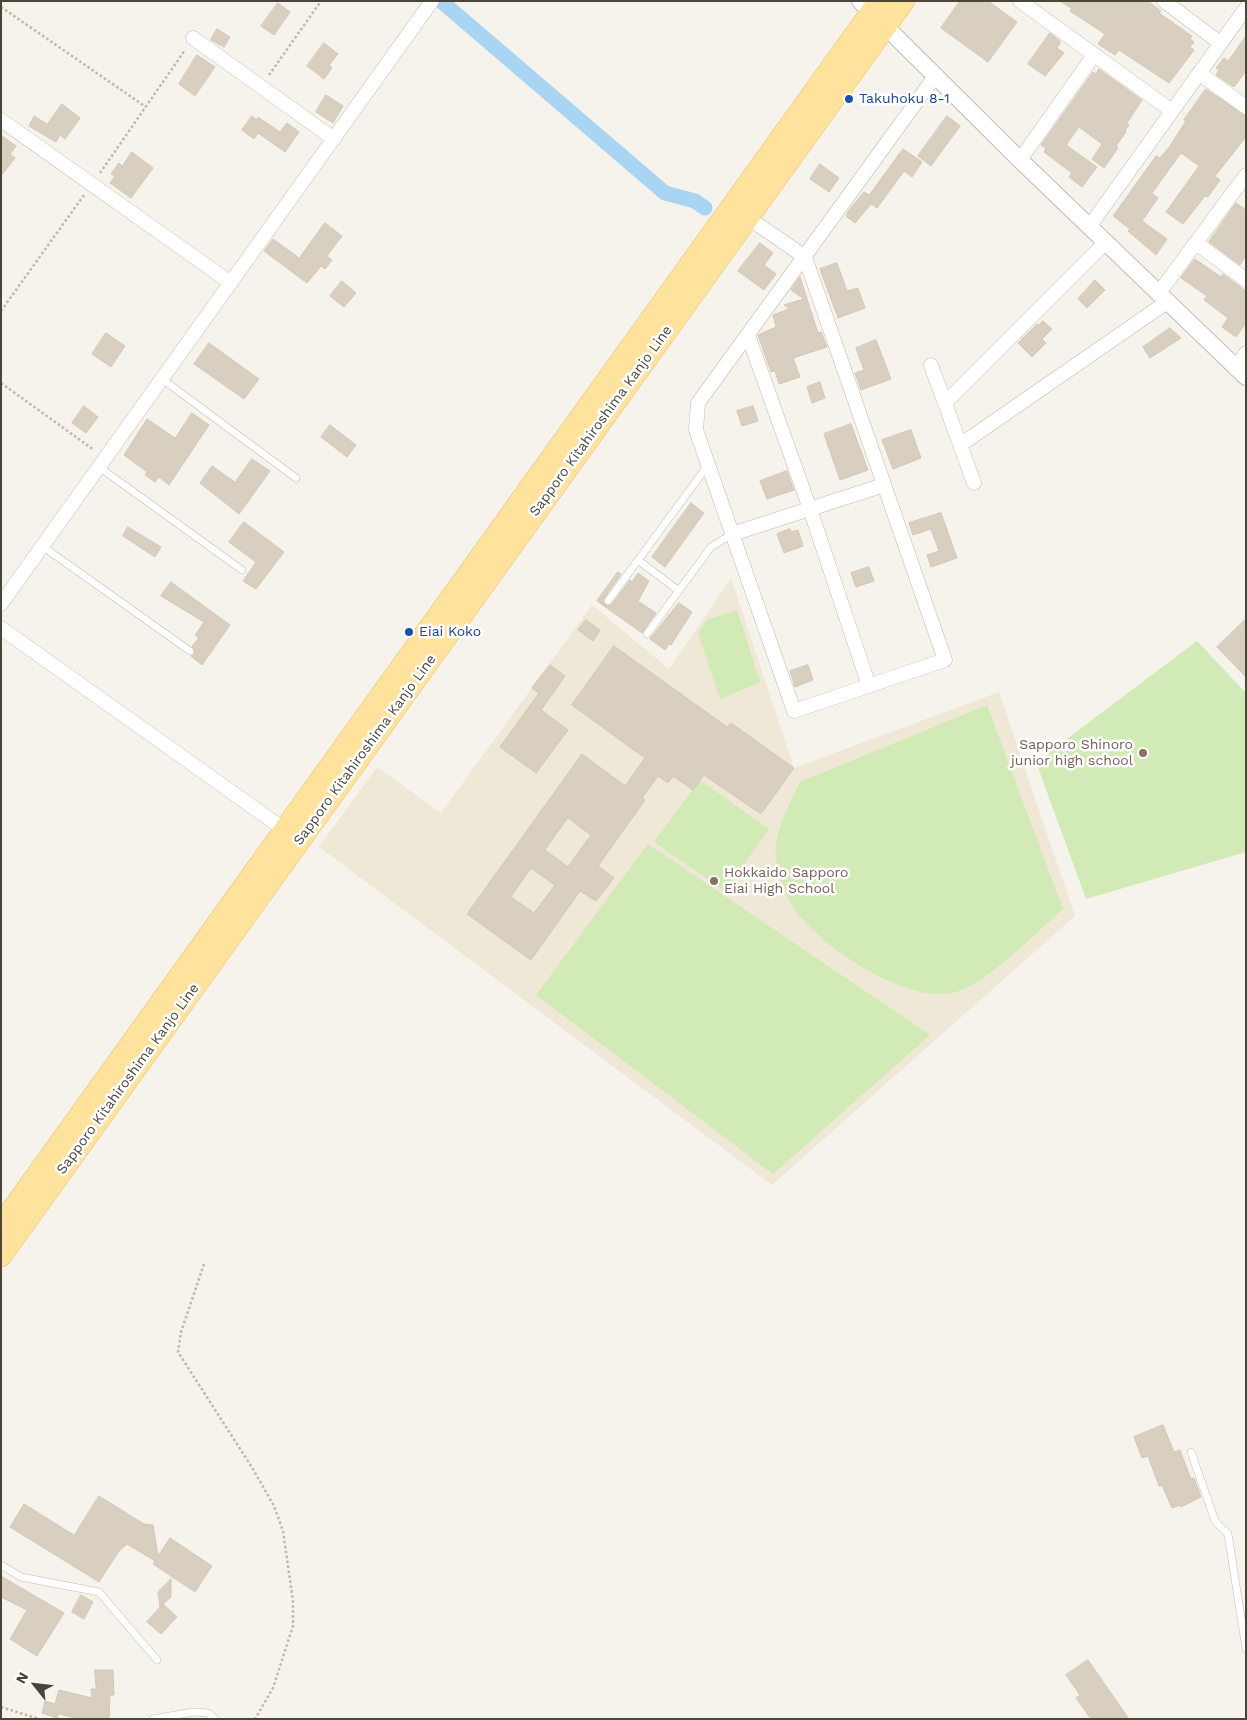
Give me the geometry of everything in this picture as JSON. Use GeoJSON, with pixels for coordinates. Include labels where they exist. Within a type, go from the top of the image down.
{"type":"FeatureCollection","features":[{"type":"Feature","properties":{"kind":"main road","name":"Sapporo Kitahiroshima Kanjo Line"},"geometry":{"type":"LineString","coordinates":[[1,1225],[874,10],[904,1]]}},
{"type":"Feature","properties":{"kind":"main road","name":"Sapporo Kitahiroshima Kanjo Line"},"geometry":{"type":"LineString","coordinates":[[1,1256],[747,217],[874,10]]}},
{"type":"Feature","properties":{"kind":"street"},"geometry":{"type":"LineString","coordinates":[[1,604],[432,1]]}},
{"type":"Feature","properties":{"kind":"street"},"geometry":{"type":"LineString","coordinates":[[1020,1],[1172,111]]}},
{"type":"Feature","properties":{"kind":"street"},"geometry":{"type":"LineString","coordinates":[[1164,1],[1220,43]]}},
{"type":"Feature","properties":{"kind":"street"},"geometry":{"type":"LineString","coordinates":[[1089,227],[1246,8]]}},
{"type":"Feature","properties":{"kind":"street"},"geometry":{"type":"LineString","coordinates":[[874,10],[1020,160],[1240,372],[1246,353]]}},
{"type":"Feature","properties":{"kind":"street"},"geometry":{"type":"LineString","coordinates":[[193,38],[334,139]]}},
{"type":"Feature","properties":{"kind":"street"},"geometry":{"type":"LineString","coordinates":[[1020,160],[1094,55]]}},
{"type":"Feature","properties":{"kind":"street"},"geometry":{"type":"LineString","coordinates":[[1199,73],[1246,107]]}},
{"type":"Feature","properties":{"kind":"street"},"geometry":{"type":"LineString","coordinates":[[747,217],[804,257],[945,660],[794,711],[696,430],[698,403],[748,335],[804,257],[936,75]]}},
{"type":"Feature","properties":{"kind":"street"},"geometry":{"type":"LineString","coordinates":[[1,120],[231,283]]}},
{"type":"Feature","properties":{"kind":"street"},"geometry":{"type":"LineString","coordinates":[[960,445],[1162,298],[1196,243],[1241,192],[1246,175]]}},
{"type":"Feature","properties":{"kind":"street"},"geometry":{"type":"LineString","coordinates":[[945,404],[1105,243]]}},
{"type":"Feature","properties":{"kind":"street"},"geometry":{"type":"LineString","coordinates":[[1196,243],[1246,280]]}},
{"type":"Feature","properties":{"kind":"street"},"geometry":{"type":"LineString","coordinates":[[748,335],[810,509],[869,686]]}},
{"type":"Feature","properties":{"kind":"street"},"geometry":{"type":"LineString","coordinates":[[931,365],[974,482]]}},
{"type":"Feature","properties":{"kind":"street"},"geometry":{"type":"LineString","coordinates":[[732,534],[884,485]]}},
{"type":"Feature","properties":{"kind":"street"},"geometry":{"type":"LineString","coordinates":[[1,628],[285,830]]}},
{"type":"Feature","properties":{"kind":"lane"},"geometry":{"type":"LineString","coordinates":[[162,379],[296,478]]}},
{"type":"Feature","properties":{"kind":"lane"},"geometry":{"type":"LineString","coordinates":[[102,462],[242,570]]}},
{"type":"Feature","properties":{"kind":"lane"},"geometry":{"type":"LineString","coordinates":[[608,601],[708,464]]}},
{"type":"Feature","properties":{"kind":"lane"},"geometry":{"type":"LineString","coordinates":[[648,634],[710,547],[732,534]]}},
{"type":"Feature","properties":{"kind":"lane"},"geometry":{"type":"LineString","coordinates":[[42,546],[190,651]]}},
{"type":"Feature","properties":{"kind":"lane"},"geometry":{"type":"LineString","coordinates":[[638,560],[679,591]]}},
{"type":"Feature","properties":{"kind":"lane"},"geometry":{"type":"LineString","coordinates":[[1190,1452],[1215,1521],[1228,1534],[1246,1648]]}},
{"type":"Feature","properties":{"kind":"lane"},"geometry":{"type":"LineString","coordinates":[[1,1565],[22,1577],[99,1592],[157,1660]]}},
{"type":"Feature","properties":{"kind":"lane"},"geometry":{"type":"LineString","coordinates":[[153,1719],[194,1712],[208,1713],[215,1719]]}},
{"type":"Feature","properties":{"kind":"path"},"geometry":{"type":"LineString","coordinates":[[261,87],[320,1]]}},
{"type":"Feature","properties":{"kind":"path"},"geometry":{"type":"LineString","coordinates":[[1,7],[146,107]]}},
{"type":"Feature","properties":{"kind":"path"},"geometry":{"type":"LineString","coordinates":[[1,311],[193,38]]}},
{"type":"Feature","properties":{"kind":"path"},"geometry":{"type":"LineString","coordinates":[[1,383],[102,462]]}},
{"type":"Feature","properties":{"kind":"path"},"geometry":{"type":"LineString","coordinates":[[204,1264],[181,1332],[178,1352],[254,1469],[274,1506],[283,1531],[293,1601],[293,1626],[286,1654],[273,1688],[255,1719]]}},
{"type":"Feature","properties":{"kind":"path"},"geometry":{"type":"LineString","coordinates":[[1,1707],[39,1719]]}},
{"type":"Feature","properties":{"kind":"shaded area","name":"Hokkaido Sapporo Eiai High School"},"geometry":{"type":"Polygon","coordinates":[[[731,578],[794,768],[999,692],[1075,916],[772,1185],[319,847],[377,767],[441,813],[592,605],[669,669],[731,578]]]}},
{"type":"Feature","properties":{"kind":"green space"},"geometry":{"type":"Polygon","coordinates":[[[737,610],[760,682],[720,699],[698,633],[707,620],[737,610]]]}},
{"type":"Feature","properties":{"kind":"green space","name":"Sapporo Shinoro junior high school"},"geometry":{"type":"Polygon","coordinates":[[[1197,641],[1246,693],[1246,852],[1086,899],[1036,762],[1197,641]]]}},
{"type":"Feature","properties":{"kind":"green space"},"geometry":{"type":"Polygon","coordinates":[[[987,705],[1063,909],[1011,956],[982,979],[968,987],[956,992],[937,994],[917,991],[874,974],[853,961],[817,934],[793,908],[781,882],[777,864],[776,847],[780,827],[800,782],[987,705]]]}},
{"type":"Feature","properties":{"kind":"green space"},"geometry":{"type":"Polygon","coordinates":[[[700,780],[769,829],[725,891],[654,842],[700,780]]]}},
{"type":"Feature","properties":{"kind":"green space"},"geometry":{"type":"Polygon","coordinates":[[[648,844],[930,1035],[773,1174],[536,995],[648,844]]]}},
{"type":"Feature","properties":{"kind":"building"},"geometry":{"type":"Polygon","coordinates":[[[960,1],[988,1],[1017,22],[988,62],[941,28],[960,1]]]}},
{"type":"Feature","properties":{"kind":"building"},"geometry":{"type":"Polygon","coordinates":[[[1060,1],[1148,1],[1161,11],[1159,13],[1192,36],[1190,39],[1194,42],[1190,47],[1194,50],[1169,83],[1119,50],[1115,55],[1098,44],[1105,34],[1070,11],[1072,9],[1060,1]]]}},
{"type":"Feature","properties":{"kind":"building"},"geometry":{"type":"Polygon","coordinates":[[[278,3],[290,12],[274,35],[261,26],[278,3]]]}},
{"type":"Feature","properties":{"kind":"building"},"geometry":{"type":"Polygon","coordinates":[[[217,29],[230,37],[224,47],[211,40],[217,29]]]}},
{"type":"Feature","properties":{"kind":"building"},"geometry":{"type":"Polygon","coordinates":[[[1050,33],[1061,42],[1057,48],[1064,53],[1045,76],[1028,64],[1050,33]]]}},
{"type":"Feature","properties":{"kind":"building"},"geometry":{"type":"Polygon","coordinates":[[[1246,36],[1246,71],[1234,87],[1216,75],[1219,70],[1216,68],[1224,58],[1228,61],[1246,36]]]}},
{"type":"Feature","properties":{"kind":"building"},"geometry":{"type":"Polygon","coordinates":[[[324,43],[338,54],[329,65],[332,68],[324,79],[307,66],[324,43]]]}},
{"type":"Feature","properties":{"kind":"building"},"geometry":{"type":"Polygon","coordinates":[[[197,55],[215,67],[195,96],[179,84],[197,55]]]}},
{"type":"Feature","properties":{"kind":"building"},"geometry":{"type":"Polygon","coordinates":[[[1099,69],[1142,100],[1127,123],[1129,125],[1125,130],[1126,132],[1116,146],[1118,148],[1104,168],[1092,159],[1102,144],[1079,127],[1066,145],[1097,167],[1082,187],[1069,177],[1072,173],[1044,152],[1046,148],[1041,145],[1093,72],[1096,74],[1099,69]]]}},
{"type":"Feature","properties":{"kind":"building"},"geometry":{"type":"Polygon","coordinates":[[[1206,89],[1246,116],[1246,137],[1215,176],[1220,180],[1208,197],[1205,196],[1183,224],[1166,212],[1199,166],[1181,153],[1152,193],[1158,198],[1142,221],[1167,239],[1156,255],[1128,231],[1130,229],[1113,216],[1156,156],[1160,158],[1170,146],[1186,121],[1184,120],[1206,89]]]}},
{"type":"Feature","properties":{"kind":"building"},"geometry":{"type":"Polygon","coordinates":[[[326,95],[343,106],[333,123],[316,112],[326,95]]]}},
{"type":"Feature","properties":{"kind":"building"},"geometry":{"type":"Polygon","coordinates":[[[62,104],[80,118],[65,139],[60,135],[56,142],[29,126],[34,116],[47,124],[62,104]]]}},
{"type":"Feature","properties":{"kind":"building"},"geometry":{"type":"Polygon","coordinates":[[[252,116],[257,120],[258,117],[280,132],[287,123],[299,132],[285,152],[258,133],[254,139],[242,130],[252,116]]]}},
{"type":"Feature","properties":{"kind":"building"},"geometry":{"type":"Polygon","coordinates":[[[947,116],[960,126],[931,166],[918,156],[947,116]]]}},
{"type":"Feature","properties":{"kind":"building"},"geometry":{"type":"Polygon","coordinates":[[[1,135],[16,146],[10,154],[15,158],[1,176],[1,135]]]}},
{"type":"Feature","properties":{"kind":"building"},"geometry":{"type":"Polygon","coordinates":[[[903,149],[922,162],[912,177],[904,171],[877,208],[871,204],[855,223],[846,216],[849,210],[864,192],[869,195],[903,149]]]}},
{"type":"Feature","properties":{"kind":"building"},"geometry":{"type":"Polygon","coordinates":[[[132,152],[153,168],[131,198],[110,183],[115,176],[111,174],[119,163],[122,166],[132,152]]]}},
{"type":"Feature","properties":{"kind":"building"},"geometry":{"type":"Polygon","coordinates":[[[820,164],[839,178],[829,192],[810,179],[820,164]]]}},
{"type":"Feature","properties":{"kind":"building"},"geometry":{"type":"Polygon","coordinates":[[[1236,203],[1246,210],[1246,255],[1240,265],[1209,242],[1236,203]]]}},
{"type":"Feature","properties":{"kind":"building"},"geometry":{"type":"Polygon","coordinates":[[[325,223],[342,236],[327,256],[332,260],[325,269],[321,266],[307,283],[264,251],[273,239],[299,258],[325,223]]]}},
{"type":"Feature","properties":{"kind":"building"},"geometry":{"type":"Polygon","coordinates":[[[760,243],[773,253],[764,265],[776,274],[764,290],[738,271],[760,243]]]}},
{"type":"Feature","properties":{"kind":"building"},"geometry":{"type":"Polygon","coordinates":[[[1195,259],[1221,277],[1223,274],[1246,291],[1246,323],[1236,337],[1222,327],[1228,318],[1204,300],[1207,296],[1181,278],[1195,259]]]}},
{"type":"Feature","properties":{"kind":"building"},"geometry":{"type":"Polygon","coordinates":[[[837,263],[847,291],[858,288],[865,308],[838,318],[820,269],[837,263]]]}},
{"type":"Feature","properties":{"kind":"building"},"geometry":{"type":"Polygon","coordinates":[[[800,277],[818,333],[821,332],[827,347],[793,358],[800,377],[779,384],[775,371],[771,372],[758,335],[776,327],[773,315],[789,309],[784,305],[804,299],[791,290],[800,277]]]}},
{"type":"Feature","properties":{"kind":"building"},"geometry":{"type":"Polygon","coordinates":[[[1095,280],[1105,290],[1087,308],[1078,299],[1095,280]]]}},
{"type":"Feature","properties":{"kind":"building"},"geometry":{"type":"Polygon","coordinates":[[[342,281],[356,293],[344,307],[330,296],[342,281]]]}},
{"type":"Feature","properties":{"kind":"building"},"geometry":{"type":"Polygon","coordinates":[[[1043,321],[1052,329],[1042,339],[1046,343],[1032,357],[1018,343],[1037,324],[1039,325],[1043,321]]]}},
{"type":"Feature","properties":{"kind":"building"},"geometry":{"type":"Polygon","coordinates":[[[1170,328],[1181,338],[1150,358],[1143,347],[1170,328]]]}},
{"type":"Feature","properties":{"kind":"building"},"geometry":{"type":"Polygon","coordinates":[[[106,333],[125,346],[111,367],[92,354],[106,333]]]}},
{"type":"Feature","properties":{"kind":"building"},"geometry":{"type":"Polygon","coordinates":[[[876,340],[891,379],[861,390],[855,373],[864,370],[856,348],[876,340]]]}},
{"type":"Feature","properties":{"kind":"building"},"geometry":{"type":"Polygon","coordinates":[[[209,343],[259,379],[244,399],[194,364],[209,343]]]}},
{"type":"Feature","properties":{"kind":"building"},"geometry":{"type":"Polygon","coordinates":[[[820,382],[825,398],[812,403],[807,387],[820,382]]]}},
{"type":"Feature","properties":{"kind":"building"},"geometry":{"type":"Polygon","coordinates":[[[84,406],[98,417],[86,433],[72,423],[84,406]]]}},
{"type":"Feature","properties":{"kind":"building"},"geometry":{"type":"Polygon","coordinates":[[[753,406],[758,421],[742,426],[737,411],[753,406]]]}},
{"type":"Feature","properties":{"kind":"building"},"geometry":{"type":"Polygon","coordinates":[[[192,413],[209,425],[169,485],[159,477],[155,482],[145,475],[147,472],[124,455],[147,419],[175,438],[192,413]]]}},
{"type":"Feature","properties":{"kind":"building"},"geometry":{"type":"Polygon","coordinates":[[[851,424],[868,470],[840,480],[824,434],[851,424]]]}},
{"type":"Feature","properties":{"kind":"building"},"geometry":{"type":"Polygon","coordinates":[[[330,425],[356,445],[347,457],[321,437],[330,425]]]}},
{"type":"Feature","properties":{"kind":"building"},"geometry":{"type":"Polygon","coordinates":[[[911,430],[921,458],[893,469],[882,440],[911,430]]]}},
{"type":"Feature","properties":{"kind":"building"},"geometry":{"type":"Polygon","coordinates":[[[252,459],[270,471],[239,514],[200,483],[212,466],[235,482],[252,459]]]}},
{"type":"Feature","properties":{"kind":"building"},"geometry":{"type":"Polygon","coordinates":[[[787,471],[794,490],[767,499],[760,481],[787,471]]]}},
{"type":"Feature","properties":{"kind":"building"},"geometry":{"type":"Polygon","coordinates":[[[691,503],[704,513],[665,567],[652,557],[691,503]]]}},
{"type":"Feature","properties":{"kind":"building"},"geometry":{"type":"Polygon","coordinates":[[[941,513],[957,558],[931,567],[927,555],[939,551],[931,529],[913,535],[909,523],[941,513]]]}},
{"type":"Feature","properties":{"kind":"building"},"geometry":{"type":"Polygon","coordinates":[[[244,522],[284,552],[256,589],[243,581],[256,562],[229,542],[244,522]]]}},
{"type":"Feature","properties":{"kind":"building"},"geometry":{"type":"Polygon","coordinates":[[[128,527],[161,547],[155,557],[123,536],[128,527]]]}},
{"type":"Feature","properties":{"kind":"building"},"geometry":{"type":"Polygon","coordinates":[[[790,529],[791,532],[798,530],[803,546],[784,553],[777,534],[790,529]]]}},
{"type":"Feature","properties":{"kind":"building"},"geometry":{"type":"Polygon","coordinates":[[[869,567],[874,581],[856,587],[851,573],[869,567]]]}},
{"type":"Feature","properties":{"kind":"building"},"geometry":{"type":"Polygon","coordinates":[[[618,572],[621,574],[603,600],[607,606],[612,604],[630,580],[632,582],[638,573],[649,581],[638,601],[656,613],[642,633],[597,601],[618,572]]]}},
{"type":"Feature","properties":{"kind":"building"},"geometry":{"type":"Polygon","coordinates":[[[171,582],[230,625],[202,665],[191,656],[195,654],[192,646],[199,638],[195,635],[204,622],[161,596],[171,582]]]}},
{"type":"Feature","properties":{"kind":"building"},"geometry":{"type":"Polygon","coordinates":[[[679,603],[692,612],[671,645],[669,644],[665,650],[650,639],[679,603]]]}},
{"type":"Feature","properties":{"kind":"building"},"geometry":{"type":"Polygon","coordinates":[[[1246,619],[1246,677],[1217,647],[1246,619]]]}},
{"type":"Feature","properties":{"kind":"building"},"geometry":{"type":"Polygon","coordinates":[[[586,620],[600,630],[593,641],[578,630],[586,620]]]}},
{"type":"Feature","properties":{"kind":"building"},"geometry":{"type":"Polygon","coordinates":[[[614,646],[727,727],[731,723],[794,768],[761,814],[704,775],[693,790],[673,776],[668,783],[658,776],[642,798],[645,800],[598,866],[614,878],[596,901],[580,891],[531,960],[467,914],[582,754],[625,786],[645,758],[572,705],[614,646]],[[568,818],[545,850],[568,867],[591,835],[568,818]],[[531,868],[511,897],[534,913],[555,885],[531,868]]]}},
{"type":"Feature","properties":{"kind":"building"},"geometry":{"type":"Polygon","coordinates":[[[550,665],[565,676],[541,710],[568,730],[536,773],[500,747],[539,693],[532,688],[550,665]]]}},
{"type":"Feature","properties":{"kind":"building"},"geometry":{"type":"Polygon","coordinates":[[[808,665],[813,680],[795,687],[790,671],[808,665]]]}},
{"type":"Feature","properties":{"kind":"building"},"geometry":{"type":"Polygon","coordinates":[[[1163,1425],[1174,1452],[1180,1450],[1191,1479],[1194,1478],[1201,1497],[1181,1507],[1181,1505],[1172,1508],[1162,1485],[1159,1486],[1148,1456],[1142,1458],[1134,1437],[1163,1425]]]}},
{"type":"Feature","properties":{"kind":"building"},"geometry":{"type":"Polygon","coordinates":[[[99,1496],[144,1524],[153,1525],[158,1556],[170,1538],[212,1566],[195,1592],[153,1564],[155,1561],[127,1544],[119,1551],[99,1582],[10,1527],[24,1504],[74,1535],[99,1496]]]}},
{"type":"Feature","properties":{"kind":"building"},"geometry":{"type":"Polygon","coordinates":[[[1,1576],[64,1613],[37,1656],[10,1639],[27,1610],[1,1597],[1,1576]]]}},
{"type":"Feature","properties":{"kind":"building"},"geometry":{"type":"Polygon","coordinates":[[[171,1579],[171,1597],[160,1607],[158,1592],[171,1579]]]}},
{"type":"Feature","properties":{"kind":"building"},"geometry":{"type":"Polygon","coordinates":[[[81,1595],[93,1602],[84,1619],[72,1612],[81,1595]]]}},
{"type":"Feature","properties":{"kind":"building"},"geometry":{"type":"Polygon","coordinates":[[[163,1604],[177,1617],[161,1634],[147,1622],[163,1604]]]}},
{"type":"Feature","properties":{"kind":"building"},"geometry":{"type":"Polygon","coordinates":[[[1088,1660],[1129,1719],[1091,1719],[1076,1698],[1080,1695],[1066,1675],[1088,1660]]]}},
{"type":"Feature","properties":{"kind":"building"},"geometry":{"type":"Polygon","coordinates":[[[95,1670],[113,1670],[114,1695],[110,1695],[109,1719],[80,1719],[59,1714],[57,1718],[42,1713],[45,1701],[55,1704],[59,1690],[92,1698],[91,1689],[96,1689],[95,1670]]]}},
{"type":"Feature","properties":{"kind":"waterway"},"geometry":{"type":"LineString","coordinates":[[441,1],[665,193],[695,201],[705,208]]}},
{"type":"Feature","properties":{"kind":"place","name":"Takuhoku 8-1"},"geometry":{"type":"Point","coordinates":[849,99]}},
{"type":"Feature","properties":{"kind":"place","name":"Eiai Koko"},"geometry":{"type":"Point","coordinates":[409,632]}},
{"type":"Feature","properties":{"kind":"place","name":"Sapporo Shinoro junior high school"},"geometry":{"type":"Point","coordinates":[1143,753]}},
{"type":"Feature","properties":{"kind":"place","name":"Hokkaido Sapporo Eiai High School"},"geometry":{"type":"Point","coordinates":[714,881]}}]}
